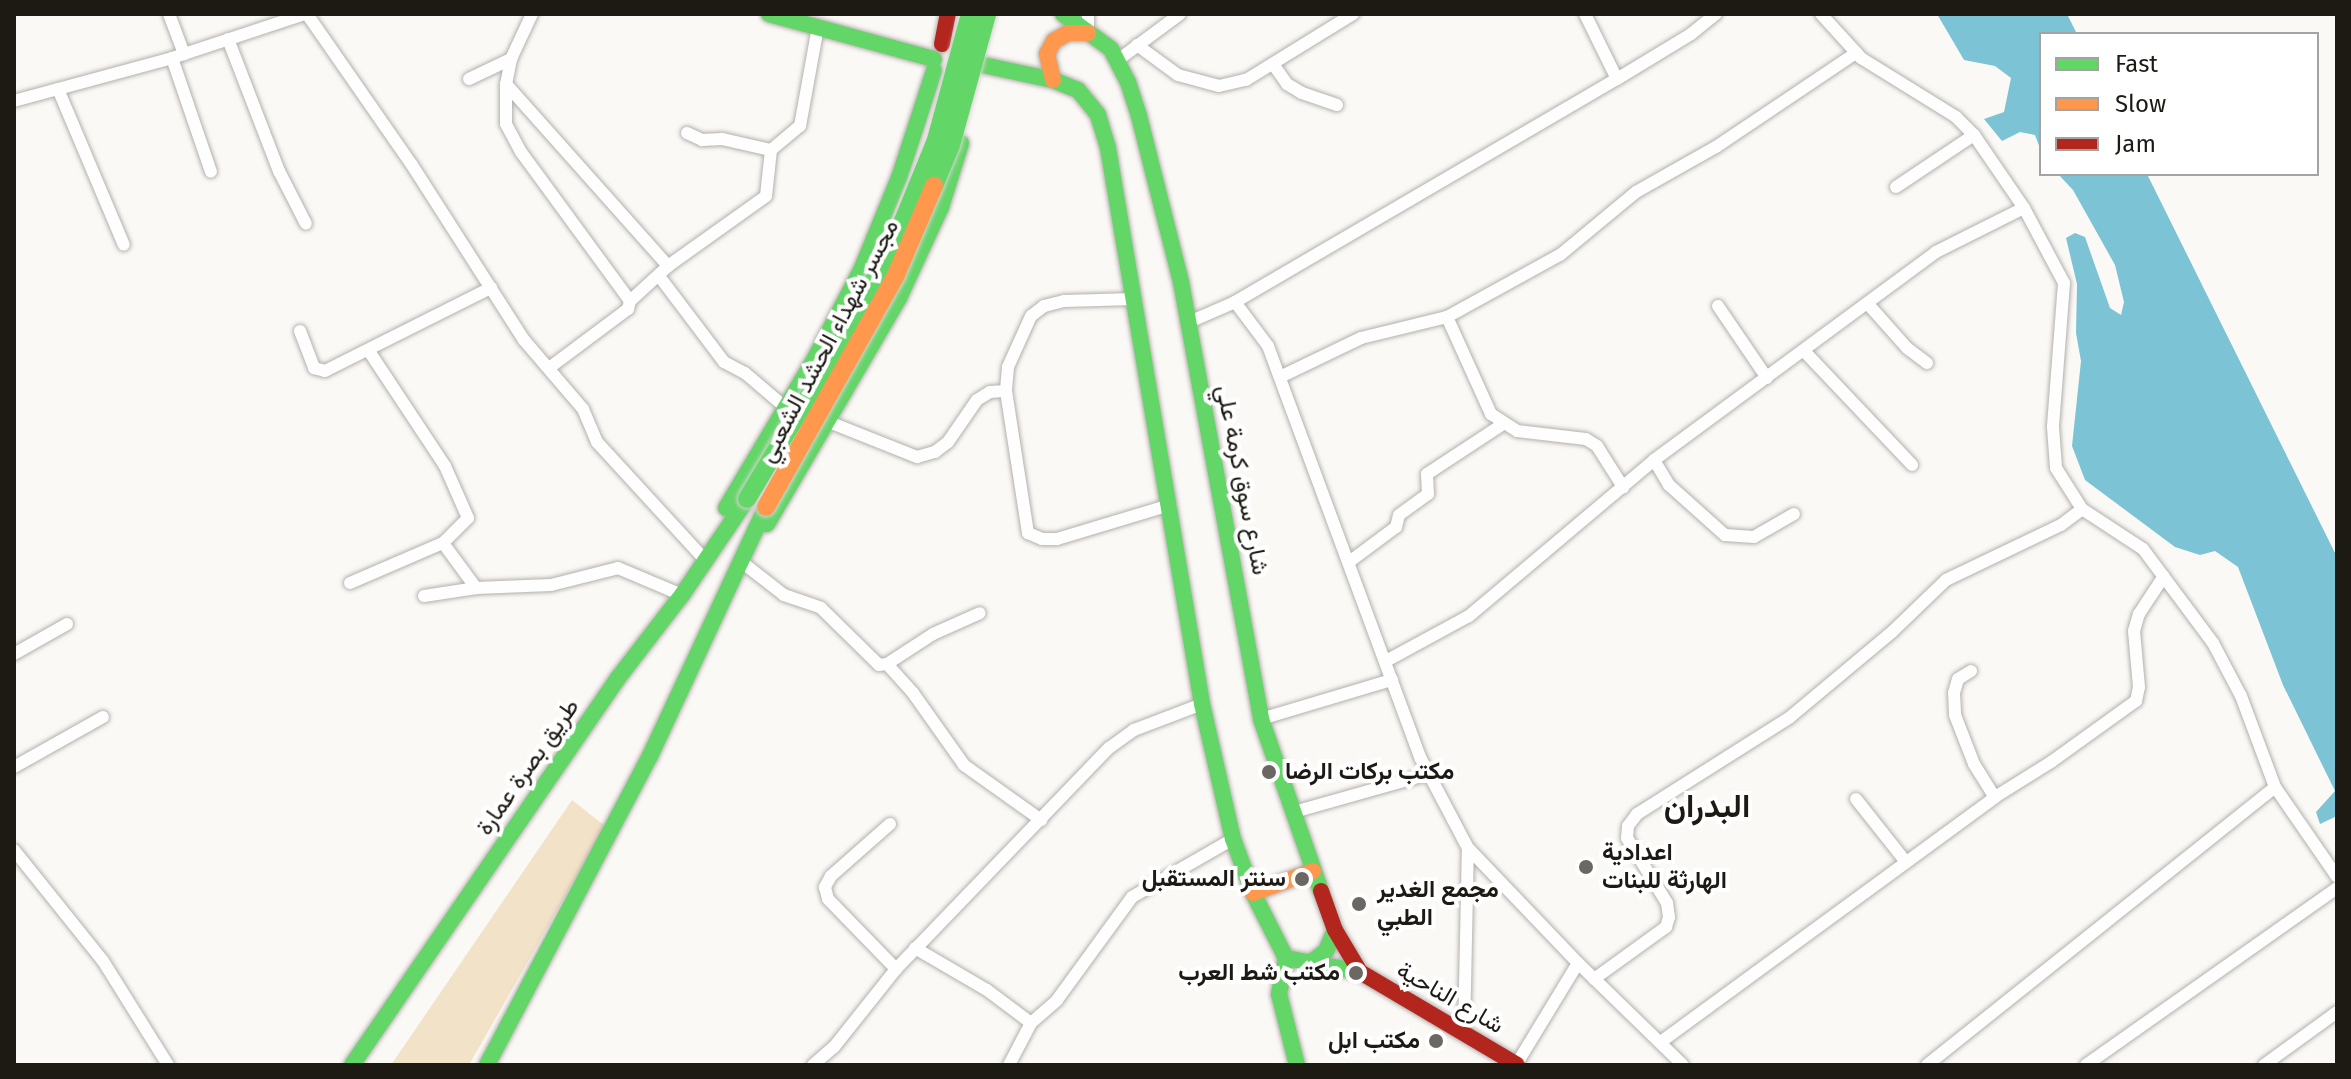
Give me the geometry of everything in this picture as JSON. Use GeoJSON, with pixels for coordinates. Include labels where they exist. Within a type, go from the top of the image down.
{"type":"FeatureCollection","features":[{"type":"Feature","properties":{"kind":"main road"},"geometry":{"type":"LineString","coordinates":[[769,14],[937,58]]}},
{"type":"Feature","properties":{"kind":"main road"},"geometry":{"type":"LineString","coordinates":[[705,560],[708,537],[862,268],[899,178],[948,14]]}},
{"type":"Feature","properties":{"kind":"main road","name":"طريق بصرة عمارة"},"geometry":{"type":"LineString","coordinates":[[352,1065],[618,678],[682,595],[747,499],[856,317],[903,221],[936,140],[970,14]]}},
{"type":"Feature","properties":{"kind":"main road","name":"مجسر شهداء الحشد الشعبي"},"geometry":{"type":"LineString","coordinates":[[743,563],[766,507],[896,275],[916,231],[951,145],[987,14]]}},
{"type":"Feature","properties":{"kind":"main road"},"geometry":{"type":"LineString","coordinates":[[487,1065],[650,756],[743,563],[877,341],[941,207],[997,14]]}},
{"type":"Feature","properties":{"kind":"main road","name":"شارع سوق كرمة علي"},"geometry":{"type":"LineString","coordinates":[[1063,14],[1088,23],[1111,49],[1118,60],[1142,130],[1181,282],[1261,719],[1335,930],[1360,972]]}},
{"type":"Feature","properties":{"kind":"main road"},"geometry":{"type":"LineString","coordinates":[[1053,80],[1047,54],[1054,41],[1088,23]]}},
{"type":"Feature","properties":{"kind":"main road"},"geometry":{"type":"LineString","coordinates":[[937,58],[951,39],[970,41],[980,67]]}},
{"type":"Feature","properties":{"kind":"main road"},"geometry":{"type":"LineString","coordinates":[[937,58],[947,85],[956,88],[980,67]]}},
{"type":"Feature","properties":{"kind":"main road"},"geometry":{"type":"LineString","coordinates":[[980,67],[1053,80],[1078,90],[1098,115],[1108,148],[1202,704],[1233,839],[1253,893],[1286,958],[1279,994],[1297,1065]]}},
{"type":"Feature","properties":{"kind":"main road"},"geometry":{"type":"LineString","coordinates":[[1253,893],[1313,871]]}},
{"type":"Feature","properties":{"kind":"main road"},"geometry":{"type":"LineString","coordinates":[[1309,964],[1326,951],[1335,930]]}},
{"type":"Feature","properties":{"kind":"main road"},"geometry":{"type":"LineString","coordinates":[[1286,958],[1360,972]]}},
{"type":"Feature","properties":{"kind":"main road","name":"شارع الناحية"},"geometry":{"type":"LineString","coordinates":[[1360,972],[1517,1065]]}},
{"type":"Feature","properties":{"kind":"street"},"geometry":{"type":"LineString","coordinates":[[169,14],[211,172]]}},
{"type":"Feature","properties":{"kind":"street"},"geometry":{"type":"LineString","coordinates":[[14,101],[178,56],[306,14],[412,165],[524,340],[583,409],[597,442],[705,560]]}},
{"type":"Feature","properties":{"kind":"street"},"geometry":{"type":"LineString","coordinates":[[532,14],[511,59],[506,84],[506,124],[521,152],[630,301]]}},
{"type":"Feature","properties":{"kind":"street"},"geometry":{"type":"LineString","coordinates":[[1118,60],[1180,14]]}},
{"type":"Feature","properties":{"kind":"street"},"geometry":{"type":"LineString","coordinates":[[1585,14],[1617,79]]}},
{"type":"Feature","properties":{"kind":"street"},"geometry":{"type":"LineString","coordinates":[[1187,323],[1235,302],[1617,79],[1691,34],[1716,14]]}},
{"type":"Feature","properties":{"kind":"street"},"geometry":{"type":"LineString","coordinates":[[1821,14],[1856,53],[1956,117],[1974,135],[2024,208],[2064,283],[2053,453],[2063,481],[2082,509],[2132,539],[2164,576],[2213,643],[2241,696],[2275,787],[2337,877]]}},
{"type":"Feature","properties":{"kind":"street"},"geometry":{"type":"LineString","coordinates":[[1137,45],[1178,75],[1219,86],[1246,80],[1346,16]]}},
{"type":"Feature","properties":{"kind":"street"},"geometry":{"type":"LineString","coordinates":[[549,368],[628,309],[630,301],[668,266],[766,196],[771,150],[800,126],[818,27]]}},
{"type":"Feature","properties":{"kind":"street"},"geometry":{"type":"LineString","coordinates":[[228,39],[279,171],[306,224]]}},
{"type":"Feature","properties":{"kind":"street"},"geometry":{"type":"LineString","coordinates":[[1280,377],[1361,338],[1447,317],[1560,255],[1636,192],[1716,147],[1856,53]]}},
{"type":"Feature","properties":{"kind":"street"},"geometry":{"type":"LineString","coordinates":[[469,79],[511,59]]}},
{"type":"Feature","properties":{"kind":"street"},"geometry":{"type":"LineString","coordinates":[[1273,64],[1287,84],[1302,93],[1337,105]]}},
{"type":"Feature","properties":{"kind":"street"},"geometry":{"type":"LineString","coordinates":[[506,84],[668,266]]}},
{"type":"Feature","properties":{"kind":"street"},"geometry":{"type":"LineString","coordinates":[[58,89],[124,245]]}},
{"type":"Feature","properties":{"kind":"street"},"geometry":{"type":"LineString","coordinates":[[687,133],[702,140],[722,139],[771,150]]}},
{"type":"Feature","properties":{"kind":"street"},"geometry":{"type":"LineString","coordinates":[[1896,187],[1974,135]]}},
{"type":"Feature","properties":{"kind":"street"},"geometry":{"type":"LineString","coordinates":[[1386,661],[1469,616],[1654,460],[1936,252],[2024,208]]}},
{"type":"Feature","properties":{"kind":"street"},"geometry":{"type":"LineString","coordinates":[[659,276],[724,362],[745,373],[785,407]]}},
{"type":"Feature","properties":{"kind":"street"},"geometry":{"type":"LineString","coordinates":[[300,331],[314,368],[319,371],[369,351],[491,288]]}},
{"type":"Feature","properties":{"kind":"street"},"geometry":{"type":"LineString","coordinates":[[1134,299],[1064,301],[1044,306],[1031,316],[1008,367],[1006,391],[1028,533],[1042,539],[1057,539],[1170,505]]}},
{"type":"Feature","properties":{"kind":"street"},"geometry":{"type":"LineString","coordinates":[[1235,302],[1268,346],[1428,774],[1468,848],[1578,963],[1662,1041],[1683,1065]]}},
{"type":"Feature","properties":{"kind":"street"},"geometry":{"type":"LineString","coordinates":[[1868,304],[1907,348],[1927,363]]}},
{"type":"Feature","properties":{"kind":"street"},"geometry":{"type":"LineString","coordinates":[[1718,306],[1767,378]]}},
{"type":"Feature","properties":{"kind":"street"},"geometry":{"type":"LineString","coordinates":[[1447,317],[1470,361],[1473,381],[1491,414],[1517,431],[1586,439],[1597,446],[1623,487]]}},
{"type":"Feature","properties":{"kind":"street"},"geometry":{"type":"LineString","coordinates":[[350,583],[443,543],[463,527],[468,518],[467,508],[445,466],[369,351]]}},
{"type":"Feature","properties":{"kind":"street"},"geometry":{"type":"LineString","coordinates":[[1804,351],[1912,465]]}},
{"type":"Feature","properties":{"kind":"street"},"geometry":{"type":"LineString","coordinates":[[829,422],[917,457],[935,452],[948,442],[977,400],[990,392],[1006,391]]}},
{"type":"Feature","properties":{"kind":"street"},"geometry":{"type":"LineString","coordinates":[[1349,562],[1396,527],[1399,515],[1428,494],[1427,474],[1503,424]]}},
{"type":"Feature","properties":{"kind":"street"},"geometry":{"type":"LineString","coordinates":[[1654,460],[1669,485],[1725,535],[1754,537],[1794,514]]}},
{"type":"Feature","properties":{"kind":"street"},"geometry":{"type":"LineString","coordinates":[[1594,979],[1666,927],[1669,917],[1667,903],[1627,838],[1628,826],[1637,814],[1789,718],[1892,632],[1946,580],[2061,525],[2082,509]]}},
{"type":"Feature","properties":{"kind":"street"},"geometry":{"type":"LineString","coordinates":[[443,543],[476,588]]}},
{"type":"Feature","properties":{"kind":"street"},"geometry":{"type":"LineString","coordinates":[[743,563],[784,595],[821,608],[879,665],[887,664],[933,634],[980,613]]}},
{"type":"Feature","properties":{"kind":"street"},"geometry":{"type":"LineString","coordinates":[[424,596],[476,588],[551,585],[618,568],[682,595]]}},
{"type":"Feature","properties":{"kind":"street"},"geometry":{"type":"LineString","coordinates":[[1662,1041],[1995,797],[2051,762],[2136,701],[2136,621],[2164,576]]}},
{"type":"Feature","properties":{"kind":"street"},"geometry":{"type":"LineString","coordinates":[[14,654],[67,624]]}},
{"type":"Feature","properties":{"kind":"street"},"geometry":{"type":"LineString","coordinates":[[887,664],[913,693],[964,765],[1041,820]]}},
{"type":"Feature","properties":{"kind":"street"},"geometry":{"type":"LineString","coordinates":[[1971,671],[1958,679],[1954,693],[1955,715],[1974,764],[1995,797]]}},
{"type":"Feature","properties":{"kind":"street"},"geometry":{"type":"LineString","coordinates":[[1261,719],[1392,680]]}},
{"type":"Feature","properties":{"kind":"street"},"geometry":{"type":"LineString","coordinates":[[813,1065],[834,1047],[915,948],[1109,748],[1134,730],[1202,704]]}},
{"type":"Feature","properties":{"kind":"street"},"geometry":{"type":"LineString","coordinates":[[14,767],[103,717]]}},
{"type":"Feature","properties":{"kind":"street"},"geometry":{"type":"LineString","coordinates":[[1294,812],[1428,774]]}},
{"type":"Feature","properties":{"kind":"street"},"geometry":{"type":"LineString","coordinates":[[1927,1065],[2275,787]]}},
{"type":"Feature","properties":{"kind":"street"},"geometry":{"type":"LineString","coordinates":[[1856,799],[1906,862]]}},
{"type":"Feature","properties":{"kind":"street"},"geometry":{"type":"LineString","coordinates":[[890,824],[831,876],[825,887],[828,899],[896,969]]}},
{"type":"Feature","properties":{"kind":"street"},"geometry":{"type":"LineString","coordinates":[[1009,1065],[1031,1023],[1057,1000],[1132,897],[1233,839]]}},
{"type":"Feature","properties":{"kind":"street"},"geometry":{"type":"LineString","coordinates":[[1464,1034],[1468,848]]}},
{"type":"Feature","properties":{"kind":"street"},"geometry":{"type":"LineString","coordinates":[[14,850],[103,961],[168,1065]]}},
{"type":"Feature","properties":{"kind":"street"},"geometry":{"type":"LineString","coordinates":[[2086,1065],[2337,888]]}},
{"type":"Feature","properties":{"kind":"street"},"geometry":{"type":"LineString","coordinates":[[915,948],[987,990],[1031,1023]]}},
{"type":"Feature","properties":{"kind":"street"},"geometry":{"type":"LineString","coordinates":[[1517,1065],[1578,963]]}},
{"type":"Feature","properties":{"kind":"street"},"geometry":{"type":"LineString","coordinates":[[2264,1065],[2337,1012]]}},
{"type":"Feature","properties":{"kind":"shaded area"},"geometry":{"type":"Polygon","coordinates":[[[572,800],[605,826],[469,1065],[391,1065],[572,800]]]}},
{"type":"Feature","properties":{"kind":"water"},"geometry":{"type":"Polygon","coordinates":[[[1937,14],[2067,14],[2076,32],[2039,32],[2039,146],[2035,135],[2020,132],[2002,141],[1984,119],[2004,112],[2011,78],[1995,66],[1964,60],[1937,14]]]}},
{"type":"Feature","properties":{"kind":"water"},"geometry":{"type":"Polygon","coordinates":[[[2060,176],[2148,176],[2337,557],[2337,816],[2320,824],[2316,812],[2335,791],[2283,685],[2238,567],[2215,551],[2200,555],[2175,547],[2085,480],[2072,446],[2081,361],[2076,333],[2077,284],[2066,238],[2075,233],[2085,237],[2110,308],[2121,315],[2124,302],[2115,265],[2073,190],[2060,176]]]}},
{"type":"Feature","properties":{"kind":"traffic: fast"},"geometry":{"type":"LineString","coordinates":[[769,14],[934,59]]}},
{"type":"Feature","properties":{"kind":"traffic: fast"},"geometry":{"type":"LineString","coordinates":[[747,499],[856,317],[903,221],[936,140],[970,14]]}},
{"type":"Feature","properties":{"kind":"traffic: fast"},"geometry":{"type":"LineString","coordinates":[[934,186],[951,145],[987,14]]}},
{"type":"Feature","properties":{"kind":"traffic: fast"},"geometry":{"type":"LineString","coordinates":[[1063,14],[1111,49],[1128,82],[1139,116],[1181,282],[1261,719],[1321,891]]}},
{"type":"Feature","properties":{"kind":"traffic: fast"},"geometry":{"type":"LineString","coordinates":[[983,65],[1053,80],[1078,90],[1098,115],[1108,148],[1202,704],[1233,839],[1253,893],[1286,958]]}},
{"type":"Feature","properties":{"kind":"traffic: fast"},"geometry":{"type":"LineString","coordinates":[[726,508],[815,358],[862,268],[899,178],[934,71]]}},
{"type":"Feature","properties":{"kind":"traffic: fast"},"geometry":{"type":"LineString","coordinates":[[767,524],[899,298],[941,207],[961,143]]}},
{"type":"Feature","properties":{"kind":"traffic: fast"},"geometry":{"type":"LineString","coordinates":[[352,1065],[618,678],[682,595],[747,499]]}},
{"type":"Feature","properties":{"kind":"traffic: fast"},"geometry":{"type":"LineString","coordinates":[[487,1065],[650,756],[766,507]]}},
{"type":"Feature","properties":{"kind":"traffic: fast"},"geometry":{"type":"LineString","coordinates":[[1309,964],[1326,951],[1335,930]]}},
{"type":"Feature","properties":{"kind":"traffic: fast"},"geometry":{"type":"LineString","coordinates":[[1286,958],[1279,994],[1297,1065]]}},
{"type":"Feature","properties":{"kind":"traffic: fast"},"geometry":{"type":"LineString","coordinates":[[1286,958],[1360,972]]}},
{"type":"Feature","properties":{"kind":"traffic: slow"},"geometry":{"type":"LineString","coordinates":[[1053,80],[1047,54],[1054,41],[1068,33],[1088,33]]}},
{"type":"Feature","properties":{"kind":"traffic: slow"},"geometry":{"type":"LineString","coordinates":[[766,507],[896,275],[934,186]]}},
{"type":"Feature","properties":{"kind":"traffic: slow"},"geometry":{"type":"LineString","coordinates":[[1253,893],[1313,871]]}},
{"type":"Feature","properties":{"kind":"traffic: jam"},"geometry":{"type":"LineString","coordinates":[[942,44],[948,14]]}},
{"type":"Feature","properties":{"kind":"traffic: jam"},"geometry":{"type":"LineString","coordinates":[[1321,891],[1335,930],[1360,972],[1517,1065]]}},
{"type":"Feature","properties":{"kind":"place","name":"مكتب بركات الرضا"},"geometry":{"type":"Point","coordinates":[1269,772]}},
{"type":"Feature","properties":{"kind":"place","name":"اعدادية الهارثة للبنات"},"geometry":{"type":"Point","coordinates":[1586,867]}},
{"type":"Feature","properties":{"kind":"place","name":"سنتر المستقبل"},"geometry":{"type":"Point","coordinates":[1302,879]}},
{"type":"Feature","properties":{"kind":"place","name":"مجمع الغدير الطبي"},"geometry":{"type":"Point","coordinates":[1359,904]}},
{"type":"Feature","properties":{"kind":"place","name":"مكتب شط العرب"},"geometry":{"type":"Point","coordinates":[1356,973]}},
{"type":"Feature","properties":{"kind":"place","name":"مكتب ابل"},"geometry":{"type":"Point","coordinates":[1436,1041]}},
{"type":"Feature","properties":{"kind":"district","name":"البدران"},"geometry":{"type":"Point","coordinates":[1707,806]}}]}
